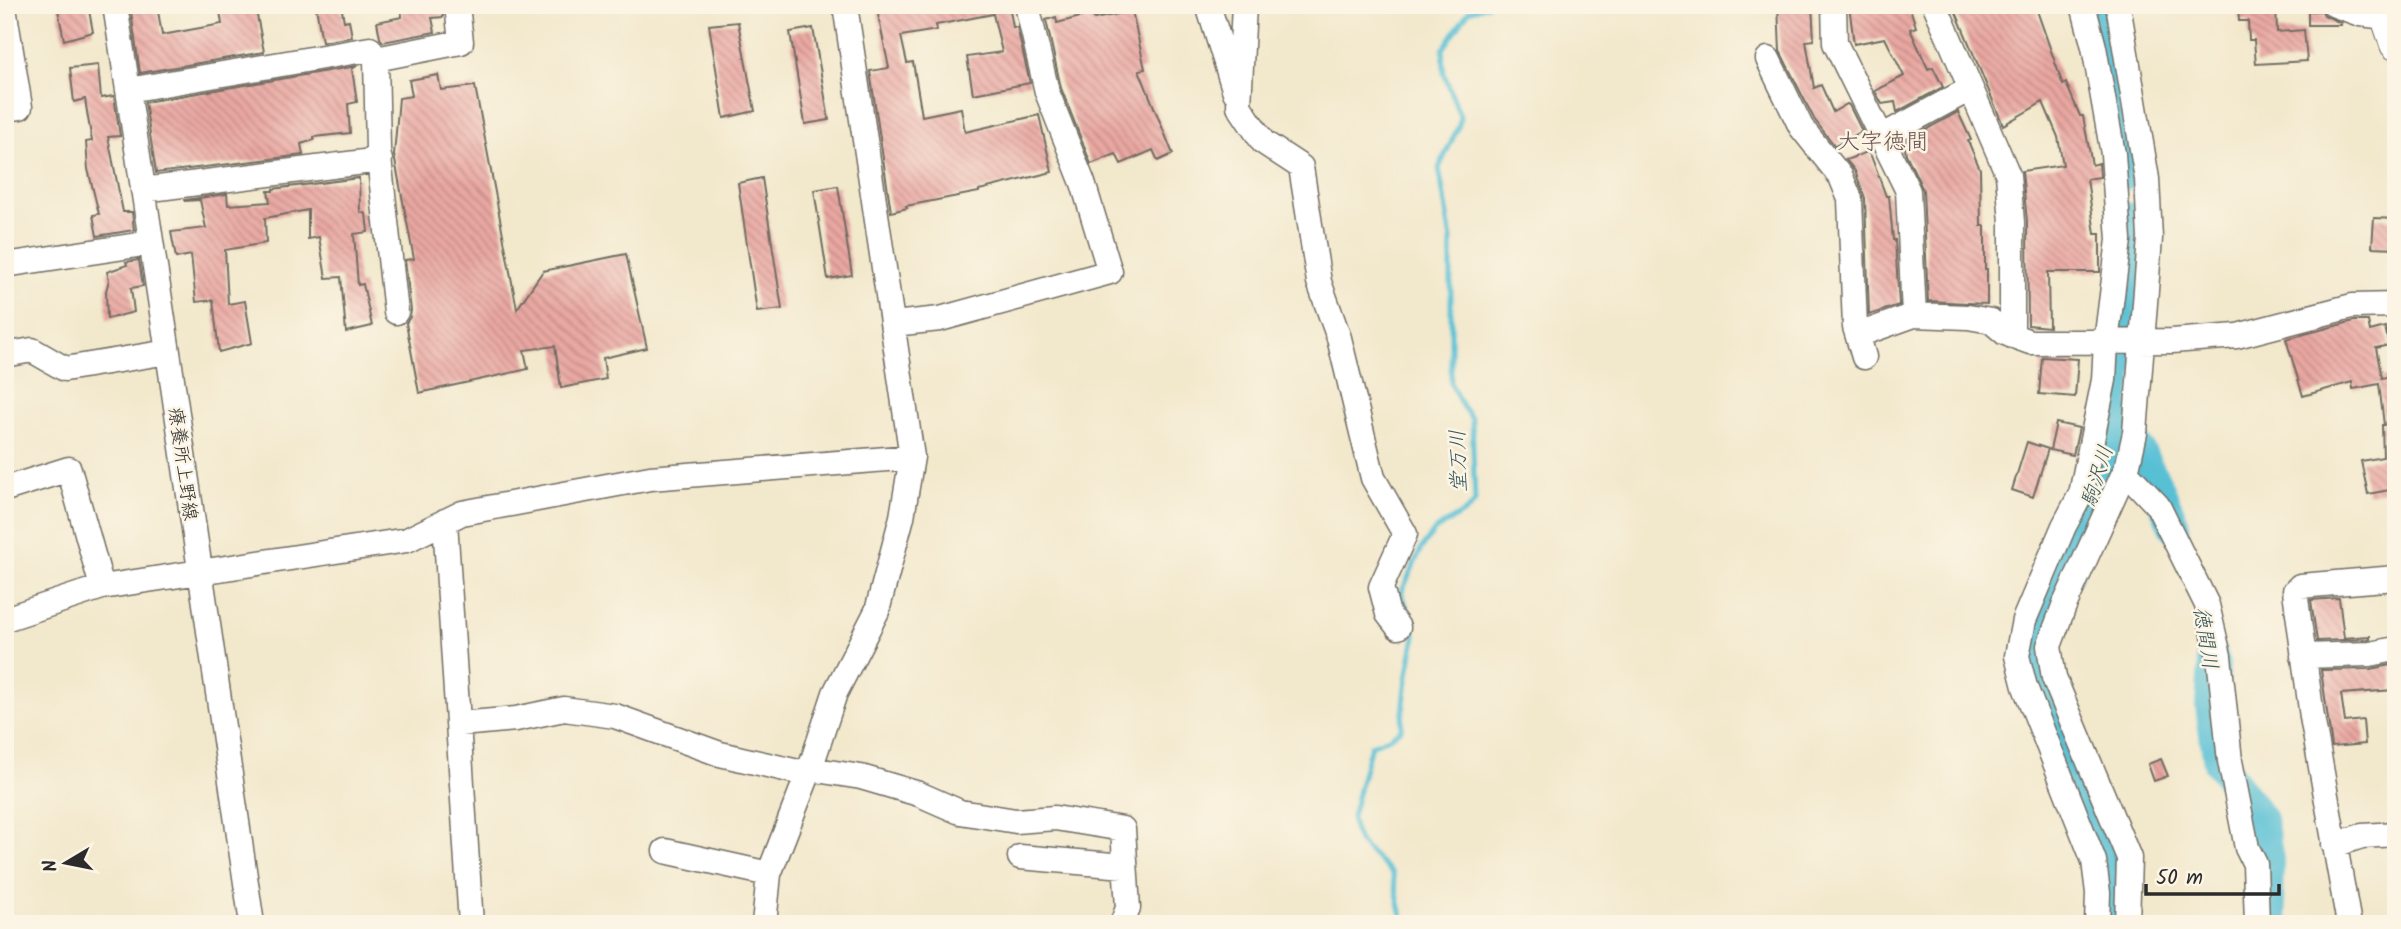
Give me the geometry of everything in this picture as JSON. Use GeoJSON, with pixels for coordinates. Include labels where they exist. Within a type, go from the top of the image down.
{"type":"FeatureCollection","features":[{"type":"Feature","properties":{"kind":"street","name":"療養所上野線"},"geometry":{"type":"LineString","coordinates":[[115,5],[252,924]]}},
{"type":"Feature","properties":{"kind":"street"},"geometry":{"type":"LineString","coordinates":[[396,312],[380,160],[376,59],[461,42],[457,5]]}},
{"type":"Feature","properties":{"kind":"street"},"geometry":{"type":"LineString","coordinates":[[764,924],[769,874],[810,769],[835,693],[877,611],[902,517],[912,457],[845,5]]}},
{"type":"Feature","properties":{"kind":"street"},"geometry":{"type":"LineString","coordinates":[[893,324],[940,319],[1110,272],[1083,183],[1047,92],[1027,5]]}},
{"type":"Feature","properties":{"kind":"street"},"geometry":{"type":"LineString","coordinates":[[1209,5],[1239,106],[1263,142],[1301,167],[1319,282],[1339,338],[1373,478],[1405,534],[1381,587],[1388,614],[1398,626]]}},
{"type":"Feature","properties":{"kind":"street"},"geometry":{"type":"LineString","coordinates":[[1239,106],[1244,5]]}},
{"type":"Feature","properties":{"kind":"street"},"geometry":{"type":"LineString","coordinates":[[1834,5],[1835,43],[1908,191],[1914,315]]}},
{"type":"Feature","properties":{"kind":"street"},"geometry":{"type":"LineString","coordinates":[[1935,5],[2008,175],[2012,222],[2012,336]]}},
{"type":"Feature","properties":{"kind":"street"},"geometry":{"type":"LineString","coordinates":[[2083,5],[2094,47],[2113,153],[2119,240],[2109,341],[2104,380],[2081,494],[2064,526],[2024,620],[2017,656],[2025,687],[2094,861],[2098,893],[2097,924]]}},
{"type":"Feature","properties":{"kind":"street"},"geometry":{"type":"LineString","coordinates":[[2118,5],[2147,179],[2150,238],[2135,433],[2126,468],[2064,606],[2049,646],[2054,678],[2129,858],[2127,924]]}},
{"type":"Feature","properties":{"kind":"street"},"geometry":{"type":"LineString","coordinates":[[2334,5],[2388,22]]}},
{"type":"Feature","properties":{"kind":"street"},"geometry":{"type":"LineString","coordinates":[[5,15],[20,107],[5,109]]}},
{"type":"Feature","properties":{"kind":"street"},"geometry":{"type":"LineString","coordinates":[[128,90],[370,49]]}},
{"type":"Feature","properties":{"kind":"street"},"geometry":{"type":"LineString","coordinates":[[1768,59],[1801,127],[1841,177],[1850,199],[1861,346],[1914,315],[1968,317],[1991,321],[2005,333],[2030,342],[2141,341],[2237,336],[2352,306],[2396,305]]}},
{"type":"Feature","properties":{"kind":"street"},"geometry":{"type":"LineString","coordinates":[[1881,137],[1970,89]]}},
{"type":"Feature","properties":{"kind":"street"},"geometry":{"type":"LineString","coordinates":[[143,190],[380,160]]}},
{"type":"Feature","properties":{"kind":"street"},"geometry":{"type":"LineString","coordinates":[[5,265],[151,243]]}},
{"type":"Feature","properties":{"kind":"street"},"geometry":{"type":"LineString","coordinates":[[5,355],[32,350],[65,369],[168,352]]}},
{"type":"Feature","properties":{"kind":"street"},"geometry":{"type":"LineString","coordinates":[[5,619],[102,587],[407,540],[462,513],[650,478],[912,457]]}},
{"type":"Feature","properties":{"kind":"street"},"geometry":{"type":"LineString","coordinates":[[2126,468],[2158,506],[2207,605],[2219,656],[2230,761],[2247,848],[2255,864],[2257,924]]}},
{"type":"Feature","properties":{"kind":"street"},"geometry":{"type":"LineString","coordinates":[[5,489],[69,469],[102,587]]}},
{"type":"Feature","properties":{"kind":"street"},"geometry":{"type":"LineString","coordinates":[[445,522],[471,924]]}},
{"type":"Feature","properties":{"kind":"street"},"geometry":{"type":"LineString","coordinates":[[2348,924],[2302,656],[2295,591],[2300,586],[2396,578]]}},
{"type":"Feature","properties":{"kind":"street"},"geometry":{"type":"LineString","coordinates":[[2302,656],[2370,654],[2396,649]]}},
{"type":"Feature","properties":{"kind":"street"},"geometry":{"type":"LineString","coordinates":[[460,724],[516,719],[564,709],[615,716],[645,729],[733,757],[798,772],[810,769],[861,777],[919,794],[960,813],[1016,821],[1055,818],[1123,829],[1128,908],[1122,924]]}},
{"type":"Feature","properties":{"kind":"street"},"geometry":{"type":"LineString","coordinates":[[2334,845],[2362,836],[2396,834]]}},
{"type":"Feature","properties":{"kind":"street"},"geometry":{"type":"LineString","coordinates":[[665,851],[769,874]]}},
{"type":"Feature","properties":{"kind":"street"},"geometry":{"type":"LineString","coordinates":[[1020,857],[1124,866]]}},
{"type":"Feature","properties":{"kind":"building"},"geometry":{"type":"Polygon","coordinates":[[[57,5],[88,5],[93,32],[64,40],[57,5]]]}},
{"type":"Feature","properties":{"kind":"building"},"geometry":{"type":"Polygon","coordinates":[[[130,5],[157,5],[162,35],[222,24],[219,5],[255,5],[264,52],[140,73],[130,5]]]}},
{"type":"Feature","properties":{"kind":"building"},"geometry":{"type":"Polygon","coordinates":[[[341,5],[344,21],[349,20],[352,37],[322,42],[316,7],[341,5]]]}},
{"type":"Feature","properties":{"kind":"building"},"geometry":{"type":"Polygon","coordinates":[[[442,5],[443,17],[432,18],[435,32],[383,42],[377,22],[402,17],[401,6],[442,5]]]}},
{"type":"Feature","properties":{"kind":"building"},"geometry":{"type":"Polygon","coordinates":[[[876,5],[1009,5],[1030,83],[973,94],[967,57],[1002,52],[993,14],[936,25],[937,30],[901,36],[907,63],[913,62],[922,116],[961,108],[965,132],[1039,115],[1052,172],[979,192],[906,206],[907,208],[891,212],[870,71],[889,68],[876,5]]]}},
{"type":"Feature","properties":{"kind":"building"},"geometry":{"type":"Polygon","coordinates":[[[1778,5],[1812,5],[1814,40],[1806,41],[1814,88],[1821,85],[1833,112],[1849,105],[1862,131],[1835,146],[1814,119],[1780,51],[1778,5]]]}},
{"type":"Feature","properties":{"kind":"building"},"geometry":{"type":"Polygon","coordinates":[[[1849,5],[1872,5],[1873,9],[1885,5],[1909,5],[1916,27],[1910,29],[1928,69],[1933,67],[1943,87],[1897,112],[1895,102],[1882,104],[1875,91],[1904,76],[1885,38],[1854,44],[1849,5]]]}},
{"type":"Feature","properties":{"kind":"building"},"geometry":{"type":"Polygon","coordinates":[[[1953,5],[2035,5],[2063,85],[2066,83],[2080,116],[2083,116],[2092,165],[2099,163],[2100,177],[2087,179],[2095,234],[2100,234],[2100,272],[2048,272],[2049,327],[2028,325],[2027,221],[2022,171],[2063,165],[2058,137],[2043,102],[2003,125],[1953,5]]]}},
{"type":"Feature","properties":{"kind":"building"},"geometry":{"type":"Polygon","coordinates":[[[2238,5],[2276,5],[2277,32],[2304,30],[2307,61],[2256,64],[2254,40],[2249,40],[2248,21],[2239,21],[2238,5]]]}},
{"type":"Feature","properties":{"kind":"building"},"geometry":{"type":"Polygon","coordinates":[[[1132,11],[1145,69],[1139,70],[1173,154],[1158,161],[1153,150],[1121,164],[1116,154],[1091,164],[1061,88],[1046,20],[1056,17],[1057,23],[1092,14],[1094,19],[1132,11]]]}},
{"type":"Feature","properties":{"kind":"building"},"geometry":{"type":"Polygon","coordinates":[[[2308,11],[2322,11],[2341,25],[2308,25],[2308,11]]]}},
{"type":"Feature","properties":{"kind":"building"},"geometry":{"type":"Polygon","coordinates":[[[738,22],[755,111],[724,118],[709,25],[738,22]]]}},
{"type":"Feature","properties":{"kind":"building"},"geometry":{"type":"Polygon","coordinates":[[[813,28],[829,120],[805,124],[790,32],[813,28]]]}},
{"type":"Feature","properties":{"kind":"building"},"geometry":{"type":"Polygon","coordinates":[[[98,65],[101,98],[114,96],[120,136],[108,137],[123,212],[132,212],[134,230],[97,236],[93,215],[99,214],[88,169],[86,142],[92,141],[85,99],[74,102],[70,68],[98,65]]]}},
{"type":"Feature","properties":{"kind":"building"},"geometry":{"type":"Polygon","coordinates":[[[357,66],[352,69],[357,102],[348,104],[350,133],[314,137],[314,140],[301,144],[303,155],[156,173],[145,102],[357,66]]]}},
{"type":"Feature","properties":{"kind":"building"},"geometry":{"type":"Polygon","coordinates":[[[438,75],[441,90],[475,86],[517,309],[543,271],[626,254],[647,348],[603,358],[606,379],[561,388],[555,346],[524,350],[528,369],[419,393],[406,323],[411,310],[405,260],[414,259],[394,155],[399,98],[412,96],[409,80],[438,75]]]}},
{"type":"Feature","properties":{"kind":"building"},"geometry":{"type":"Polygon","coordinates":[[[1958,112],[1980,169],[1987,304],[1928,301],[1923,190],[1906,154],[1904,142],[1958,112]]]}},
{"type":"Feature","properties":{"kind":"building"},"geometry":{"type":"Polygon","coordinates":[[[1867,152],[1886,196],[1889,196],[1899,305],[1869,315],[1865,198],[1855,171],[1846,160],[1867,152]]]}},
{"type":"Feature","properties":{"kind":"building"},"geometry":{"type":"Polygon","coordinates":[[[359,178],[360,212],[366,214],[368,232],[354,234],[358,285],[363,284],[372,326],[346,332],[341,277],[326,278],[319,237],[308,239],[308,210],[265,218],[266,243],[225,250],[228,304],[245,301],[252,343],[219,352],[213,300],[196,302],[191,255],[176,258],[171,232],[206,228],[200,200],[185,200],[227,194],[228,205],[270,202],[268,191],[273,189],[359,178]]]}},
{"type":"Feature","properties":{"kind":"building"},"geometry":{"type":"Polygon","coordinates":[[[762,178],[782,309],[757,312],[738,183],[762,178]]]}},
{"type":"Feature","properties":{"kind":"building"},"geometry":{"type":"Polygon","coordinates":[[[838,186],[852,275],[828,279],[814,190],[838,186]]]}},
{"type":"Feature","properties":{"kind":"building"},"geometry":{"type":"Polygon","coordinates":[[[2374,218],[2396,219],[2396,248],[2372,247],[2374,218]]]}},
{"type":"Feature","properties":{"kind":"building"},"geometry":{"type":"Polygon","coordinates":[[[139,260],[143,286],[131,288],[134,312],[107,319],[107,272],[127,265],[126,262],[139,260]]]}},
{"type":"Feature","properties":{"kind":"building"},"geometry":{"type":"Polygon","coordinates":[[[2354,321],[2368,321],[2370,331],[2385,327],[2389,345],[2376,348],[2382,378],[2396,375],[2395,489],[2368,494],[2361,461],[2383,457],[2384,425],[2379,384],[2353,389],[2352,382],[2303,396],[2286,339],[2354,321]]]}},
{"type":"Feature","properties":{"kind":"building"},"geometry":{"type":"Polygon","coordinates":[[[2042,357],[2078,359],[2075,397],[2039,394],[2042,357]]]}},
{"type":"Feature","properties":{"kind":"building"},"geometry":{"type":"Polygon","coordinates":[[[2056,423],[2079,428],[2073,455],[2050,450],[2056,423]]]}},
{"type":"Feature","properties":{"kind":"building"},"geometry":{"type":"Polygon","coordinates":[[[2027,442],[2048,449],[2033,497],[2012,490],[2027,442]]]}},
{"type":"Feature","properties":{"kind":"building"},"geometry":{"type":"Polygon","coordinates":[[[2339,598],[2344,638],[2370,636],[2370,639],[2317,641],[2311,600],[2339,598]]]}},
{"type":"Feature","properties":{"kind":"building"},"geometry":{"type":"Polygon","coordinates":[[[2391,665],[2394,690],[2341,694],[2345,722],[2363,720],[2365,744],[2332,747],[2321,670],[2370,669],[2391,665]]]}},
{"type":"Feature","properties":{"kind":"building"},"geometry":{"type":"Polygon","coordinates":[[[2161,759],[2168,776],[2154,781],[2148,764],[2161,759]]]}},
{"type":"Feature","properties":{"kind":"waterway","name":"堂万川"},"geometry":{"type":"LineString","coordinates":[[1404,924],[1392,873],[1360,843],[1352,816],[1371,745],[1391,737],[1401,729],[1415,636],[1402,591],[1421,549],[1435,530],[1468,510],[1475,502],[1472,419],[1451,384],[1451,240],[1439,168],[1459,125],[1460,116],[1444,73],[1443,49],[1469,11],[1488,5]]}},
{"type":"Feature","properties":{"kind":"waterway","name":"駒沢川"},"geometry":{"type":"LineString","coordinates":[[2102,5],[2112,44],[2125,174]]}},
{"type":"Feature","properties":{"kind":"waterway","name":"駒沢川"},"geometry":{"type":"LineString","coordinates":[[2111,924],[2115,876],[2085,783],[2039,683],[2037,625],[2068,570],[2108,439],[2122,336],[2130,242],[2128,218]]}},
{"type":"Feature","properties":{"kind":"waterway","name":"徳間川"},"geometry":{"type":"LineString","coordinates":[[2124,422],[2174,526]]}},
{"type":"Feature","properties":{"kind":"waterway","name":"徳間川"},"geometry":{"type":"LineString","coordinates":[[2212,656],[2214,665],[2211,706],[2219,762],[2261,820],[2268,860],[2267,892],[2273,924]]}},
{"type":"Feature","properties":{"kind":"district","name":"大字徳間"},"geometry":{"type":"Point","coordinates":[1883,141]}}]}
